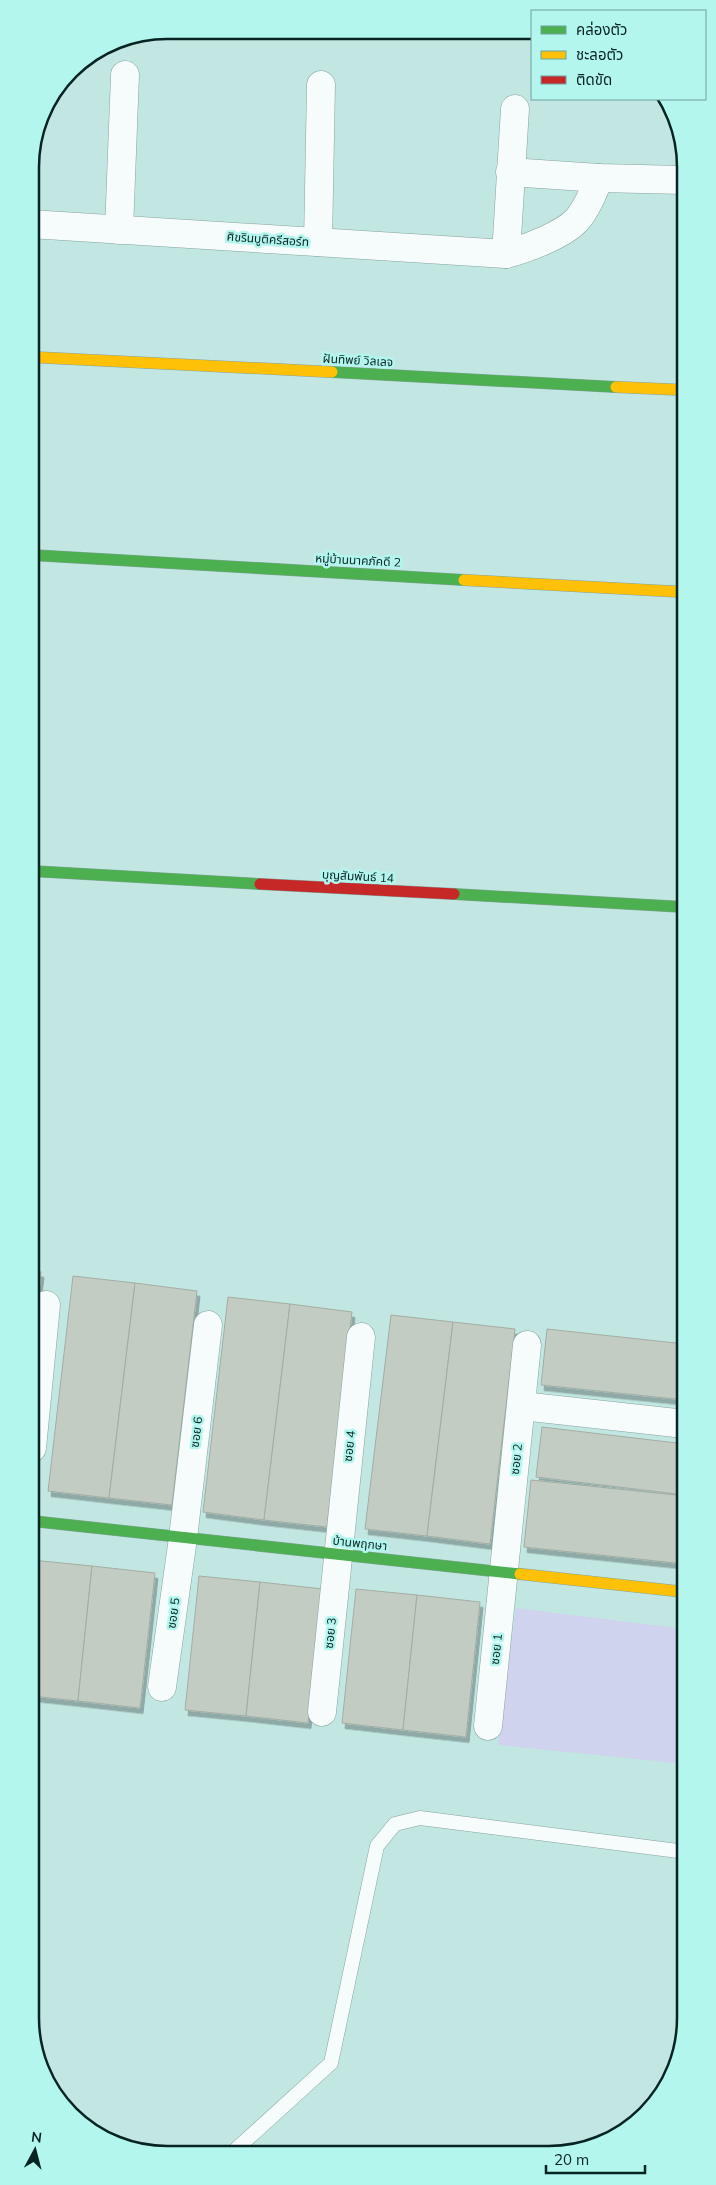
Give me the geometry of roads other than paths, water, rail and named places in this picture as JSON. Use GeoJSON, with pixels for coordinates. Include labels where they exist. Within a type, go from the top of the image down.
{"type":"FeatureCollection","features":[{"type":"Feature","properties":{"kind":"street"},"geometry":{"type":"LineString","coordinates":[[120,230],[125,76]]}},
{"type":"Feature","properties":{"kind":"street"},"geometry":{"type":"LineString","coordinates":[[318,242],[321,85]]}},
{"type":"Feature","properties":{"kind":"street"},"geometry":{"type":"LineString","coordinates":[[506,254],[515,109]]}},
{"type":"Feature","properties":{"kind":"street"},"geometry":{"type":"LineString","coordinates":[[510,172],[599,178],[677,180]]}},
{"type":"Feature","properties":{"kind":"street","name":"ศิขรินบูติครีสอร์ท"},"geometry":{"type":"LineString","coordinates":[[39,225],[506,254],[532,247],[576,221],[590,200],[599,178]]}},
{"type":"Feature","properties":{"kind":"street","name":"ฝันทิพย์ วิลเลจ"},"geometry":{"type":"LineString","coordinates":[[39,357],[677,390]]}},
{"type":"Feature","properties":{"kind":"street","name":"หมู่บ้านนาคภัคดี 2"},"geometry":{"type":"LineString","coordinates":[[39,555],[677,592]]}},
{"type":"Feature","properties":{"kind":"street","name":"บุญสัมพันธ์ 14"},"geometry":{"type":"LineString","coordinates":[[39,872],[677,907]]}},
{"type":"Feature","properties":{"kind":"street"},"geometry":{"type":"LineString","coordinates":[[39,1377],[46,1306]]}},
{"type":"Feature","properties":{"kind":"street","name":"ซอย 6"},"geometry":{"type":"LineString","coordinates":[[183,1538],[208,1325]]}},
{"type":"Feature","properties":{"kind":"street","name":"ซอย 4"},"geometry":{"type":"LineString","coordinates":[[337,1554],[361,1337]]}},
{"type":"Feature","properties":{"kind":"street","name":"ซอย 2"},"geometry":{"type":"LineString","coordinates":[[504,1573],[527,1345]]}},
{"type":"Feature","properties":{"kind":"street"},"geometry":{"type":"LineString","coordinates":[[522,1406],[677,1423]]}},
{"type":"Feature","properties":{"kind":"street","name":"บ้านพฤกษา"},"geometry":{"type":"LineString","coordinates":[[39,1522],[677,1591]]}},
{"type":"Feature","properties":{"kind":"street","name":"ซอย 5"},"geometry":{"type":"LineString","coordinates":[[162,1687],[183,1538]]}},
{"type":"Feature","properties":{"kind":"street","name":"ซอย 3"},"geometry":{"type":"LineString","coordinates":[[322,1712],[337,1554]]}},
{"type":"Feature","properties":{"kind":"street","name":"ซอย 1"},"geometry":{"type":"LineString","coordinates":[[488,1726],[504,1573]]}},
{"type":"Feature","properties":{"kind":"lane"},"geometry":{"type":"LineString","coordinates":[[240,2146],[331,2063],[377,1846],[395,1824],[420,1818],[677,1851]]}}]}
